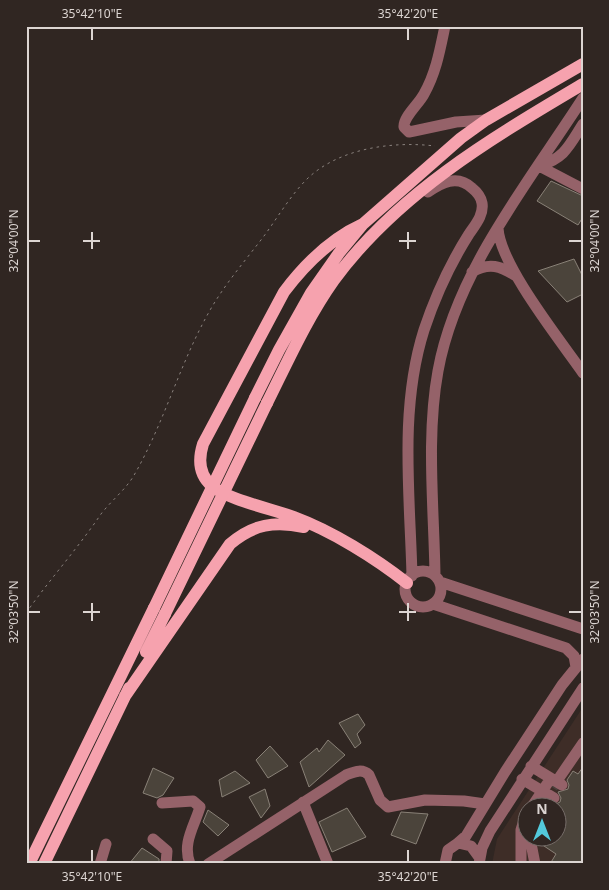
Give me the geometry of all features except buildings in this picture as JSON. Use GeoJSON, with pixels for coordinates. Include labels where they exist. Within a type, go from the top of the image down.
{"type":"FeatureCollection","features":[{"type":"Feature","properties":{"kind":"main road"},"geometry":{"type":"LineString","coordinates":[[261,401],[279,350],[311,293],[338,253],[364,224],[448,148],[486,120],[583,64]]}},
{"type":"Feature","properties":{"kind":"main road"},"geometry":{"type":"LineString","coordinates":[[29,864],[159,611],[261,401],[335,279],[358,251],[410,201],[452,166],[529,115],[583,84]]}},
{"type":"Feature","properties":{"kind":"main road"},"geometry":{"type":"LineString","coordinates":[[519,100],[529,115]]}},
{"type":"Feature","properties":{"kind":"main road"},"geometry":{"type":"LineString","coordinates":[[364,224],[329,245],[298,275],[284,292],[201,452],[202,473],[213,487],[221,492],[295,517],[409,579]]}},
{"type":"Feature","properties":{"kind":"main road"},"geometry":{"type":"LineString","coordinates":[[125,696],[223,553],[238,537],[252,529],[268,524],[279,523],[320,529]]}},
{"type":"Feature","properties":{"kind":"main road"},"geometry":{"type":"LineString","coordinates":[[44,864],[125,696],[159,611]]}},
{"type":"Feature","properties":{"kind":"street"},"geometry":{"type":"LineString","coordinates":[[445,26],[434,74],[419,102],[406,119],[404,127],[409,132],[456,122],[486,120]]}},
{"type":"Feature","properties":{"kind":"street"},"geometry":{"type":"LineString","coordinates":[[410,201],[444,182],[460,181],[467,183],[477,193],[482,209],[479,220],[457,255],[438,292],[414,367],[409,423],[409,579],[407,595],[415,605],[421,607],[433,604],[440,597],[437,579],[432,424],[435,388],[446,336],[472,272],[498,228],[583,98]]}},
{"type":"Feature","properties":{"kind":"street"},"geometry":{"type":"LineString","coordinates":[[540,166],[553,161],[565,152],[583,124]]}},
{"type":"Feature","properties":{"kind":"street"},"geometry":{"type":"LineString","coordinates":[[540,166],[583,189]]}},
{"type":"Feature","properties":{"kind":"street"},"geometry":{"type":"LineString","coordinates":[[498,228],[501,244],[516,276],[583,373]]}},
{"type":"Feature","properties":{"kind":"street"},"geometry":{"type":"LineString","coordinates":[[472,272],[492,266],[499,266],[516,276]]}},
{"type":"Feature","properties":{"kind":"street"},"geometry":{"type":"LineString","coordinates":[[409,579],[423,571],[437,579],[583,629]]}},
{"type":"Feature","properties":{"kind":"street"},"geometry":{"type":"LineString","coordinates":[[433,604],[566,648],[579,663],[562,686],[466,836],[448,850],[444,864]]}},
{"type":"Feature","properties":{"kind":"street"},"geometry":{"type":"LineString","coordinates":[[479,860],[490,831],[522,779],[582,696],[562,686]]}},
{"type":"Feature","properties":{"kind":"street"},"geometry":{"type":"LineString","coordinates":[[546,798],[583,743]]}},
{"type":"Feature","properties":{"kind":"street"},"geometry":{"type":"LineString","coordinates":[[531,766],[557,780]]}},
{"type":"Feature","properties":{"kind":"street"},"geometry":{"type":"LineString","coordinates":[[208,864],[346,775],[361,771],[369,775],[380,800],[388,807],[426,800],[464,801],[485,804]]}},
{"type":"Feature","properties":{"kind":"street"},"geometry":{"type":"LineString","coordinates":[[522,779],[544,798]]}},
{"type":"Feature","properties":{"kind":"street"},"geometry":{"type":"LineString","coordinates":[[162,803],[193,801],[200,807],[186,854],[190,864]]}},
{"type":"Feature","properties":{"kind":"street"},"geometry":{"type":"LineString","coordinates":[[303,802],[328,864]]}},
{"type":"Feature","properties":{"kind":"street"},"geometry":{"type":"LineString","coordinates":[[153,839],[168,852],[166,864]]}},
{"type":"Feature","properties":{"kind":"street"},"geometry":{"type":"LineString","coordinates":[[458,843],[472,846],[479,860]]}},
{"type":"Feature","properties":{"kind":"street"},"geometry":{"type":"LineString","coordinates":[[100,864],[106,844]]}},
{"type":"Feature","properties":{"kind":"street"},"geometry":{"type":"LineString","coordinates":[[521,848],[521,864]]}},
{"type":"Feature","properties":{"kind":"street"},"geometry":{"type":"LineString","coordinates":[[532,848],[535,864]]}},
{"type":"Feature","properties":{"kind":"path"},"geometry":{"type":"LineString","coordinates":[[26,613],[48,582],[132,478],[161,423],[208,313],[225,286],[308,178],[328,164],[351,154],[382,146],[407,144],[448,148]]}},
{"type":"Feature","properties":{"kind":"shaded area"},"geometry":{"type":"Polygon","coordinates":[[[583,707],[583,864],[492,864],[497,839],[516,810],[516,848],[566,848],[566,798],[524,798],[583,707]]]}},
{"type":"Feature","properties":{"kind":"tunnel"},"geometry":{"type":"LineString","coordinates":[[545,798],[559,778]]}}]}
